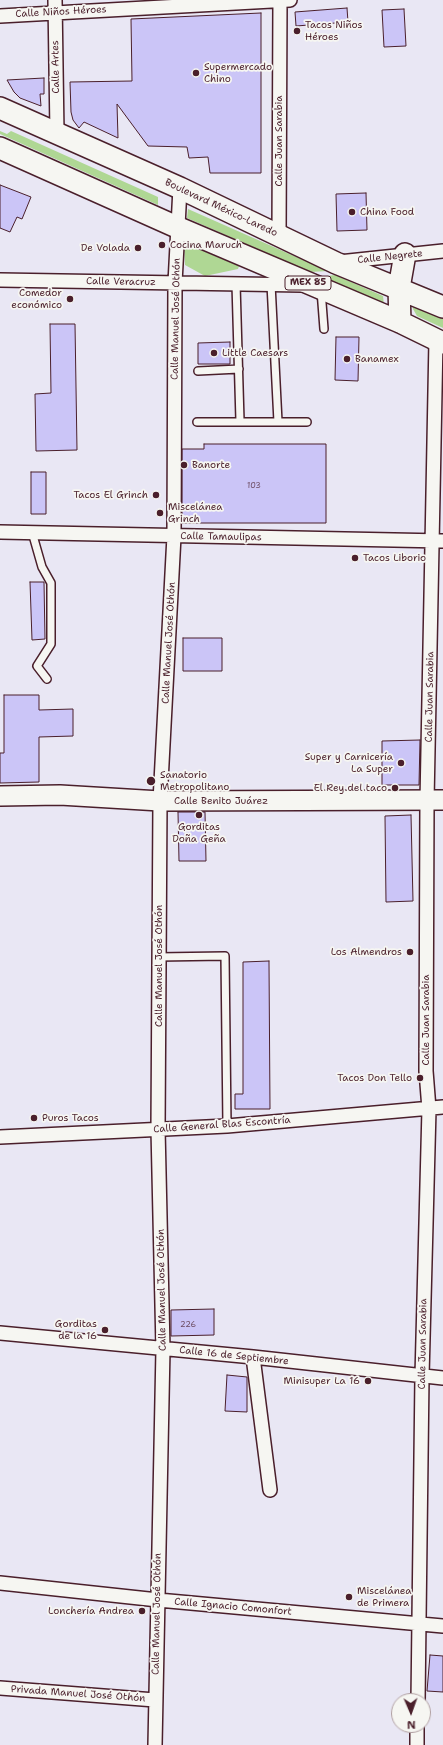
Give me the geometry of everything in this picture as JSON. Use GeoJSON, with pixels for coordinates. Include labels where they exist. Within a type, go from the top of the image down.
{"type":"FeatureCollection","features":[{"type":"Feature","properties":{"kind":"main road","name":"Boulevard México-Laredo"},"geometry":{"type":"LineString","coordinates":[[0,108],[180,188],[336,263],[443,307]]}},
{"type":"Feature","properties":{"kind":"main road","name":"MEX 85"},"geometry":{"type":"LineString","coordinates":[[0,148],[179,228],[400,322],[440,341]]}},
{"type":"Feature","properties":{"kind":"main road"},"geometry":{"type":"LineString","coordinates":[[400,322],[399,288],[405,254]]}},
{"type":"Feature","properties":{"kind":"street","name":"Calle Niños Héroes"},"geometry":{"type":"LineString","coordinates":[[0,16],[55,6],[283,0]]}},
{"type":"Feature","properties":{"kind":"street","name":"Calle Juan Sarabia"},"geometry":{"type":"LineString","coordinates":[[278,235],[283,0]]}},
{"type":"Feature","properties":{"kind":"street","name":"Calle Artes"},"geometry":{"type":"LineString","coordinates":[[55,6],[57,133]]}},
{"type":"Feature","properties":{"kind":"street","name":"Calle Manuel José Othón"},"geometry":{"type":"LineString","coordinates":[[155,1745],[163,1349],[158,1129],[160,802],[174,536],[175,283],[180,188]]}},
{"type":"Feature","properties":{"kind":"street","name":"Calle Negrete"},"geometry":{"type":"LineString","coordinates":[[336,263],[405,254],[443,251]]}},
{"type":"Feature","properties":{"kind":"street","name":"Calle Veracruz"},"geometry":{"type":"LineString","coordinates":[[0,280],[271,284],[318,287]]}},
{"type":"Feature","properties":{"kind":"street","name":"Calle Juan Sarabia"},"geometry":{"type":"LineString","coordinates":[[418,1693],[422,1376],[429,1109],[426,1071],[435,801],[440,341]]}},
{"type":"Feature","properties":{"kind":"street","name":"Calle Tamaulipas"},"geometry":{"type":"LineString","coordinates":[[0,532],[32,531],[174,536],[438,541]]}},
{"type":"Feature","properties":{"kind":"street","name":"Calle Benito Juárez"},"geometry":{"type":"LineString","coordinates":[[0,796],[60,795],[160,802],[435,801]]}},
{"type":"Feature","properties":{"kind":"street","name":"Calle General Blas Escontría"},"geometry":{"type":"LineString","coordinates":[[0,1137],[227,1126],[443,1107]]}},
{"type":"Feature","properties":{"kind":"street","name":"Calle 16 de Septiembre"},"geometry":{"type":"LineString","coordinates":[[0,1333],[443,1378]]}},
{"type":"Feature","properties":{"kind":"street"},"geometry":{"type":"LineString","coordinates":[[253,1358],[270,1490]]}},
{"type":"Feature","properties":{"kind":"street","name":"Calle Ignacio Comonfort"},"geometry":{"type":"LineString","coordinates":[[0,1583],[158,1600],[443,1626]]}},
{"type":"Feature","properties":{"kind":"street","name":"Privada Manuel José Othón"},"geometry":{"type":"LineString","coordinates":[[0,1688],[155,1700]]}},
{"type":"Feature","properties":{"kind":"street"},"geometry":{"type":"LineString","coordinates":[[417,1733],[417,1745]]}},
{"type":"Feature","properties":{"kind":"lane"},"geometry":{"type":"LineString","coordinates":[[236,284],[240,421]]}},
{"type":"Feature","properties":{"kind":"lane"},"geometry":{"type":"LineString","coordinates":[[271,284],[278,422]]}},
{"type":"Feature","properties":{"kind":"lane"},"geometry":{"type":"LineString","coordinates":[[318,287],[324,329]]}},
{"type":"Feature","properties":{"kind":"lane"},"geometry":{"type":"LineString","coordinates":[[198,371],[239,369]]}},
{"type":"Feature","properties":{"kind":"lane"},"geometry":{"type":"LineString","coordinates":[[197,422],[307,422]]}},
{"type":"Feature","properties":{"kind":"lane"},"geometry":{"type":"LineString","coordinates":[[32,531],[42,568],[51,583],[51,644],[37,666],[47,679]]}},
{"type":"Feature","properties":{"kind":"lane"},"geometry":{"type":"LineString","coordinates":[[158,958],[225,956],[227,1126]]}},
{"type":"Feature","properties":{"kind":"green space"},"geometry":{"type":"Polygon","coordinates":[[[0,131],[7,134],[11,131],[158,197],[158,205],[0,134],[0,131]]]}},
{"type":"Feature","properties":{"kind":"green space"},"geometry":{"type":"Polygon","coordinates":[[[188,209],[328,271],[310,272],[187,218],[188,209]]]}},
{"type":"Feature","properties":{"kind":"green space"},"geometry":{"type":"Polygon","coordinates":[[[184,243],[239,266],[238,269],[205,276],[185,265],[184,243]]]}},
{"type":"Feature","properties":{"kind":"green space"},"geometry":{"type":"Polygon","coordinates":[[[335,275],[383,296],[384,305],[319,277],[335,275]]]}},
{"type":"Feature","properties":{"kind":"green space"},"geometry":{"type":"Polygon","coordinates":[[[412,303],[443,316],[443,328],[417,316],[413,309],[412,303]]]}},
{"type":"Feature","properties":{"kind":"building"},"geometry":{"type":"Polygon","coordinates":[[[347,8],[348,22],[296,26],[295,12],[347,8]]]}},
{"type":"Feature","properties":{"kind":"building"},"geometry":{"type":"Polygon","coordinates":[[[404,9],[406,46],[384,47],[382,10],[404,9]]]}},
{"type":"Feature","properties":{"kind":"building","name":"Supermercado Chino"},"geometry":{"type":"Polygon","coordinates":[[[261,13],[261,173],[210,173],[208,157],[189,158],[187,147],[148,146],[117,104],[118,138],[84,122],[79,128],[73,120],[71,112],[70,82],[132,81],[131,19],[261,13]]]}},
{"type":"Feature","properties":{"kind":"building"},"geometry":{"type":"Polygon","coordinates":[[[44,78],[44,94],[40,94],[41,106],[20,98],[14,92],[7,80],[44,78]]]}},
{"type":"Feature","properties":{"kind":"building"},"geometry":{"type":"Polygon","coordinates":[[[0,185],[31,197],[22,219],[17,217],[10,232],[0,228],[0,185]]]}},
{"type":"Feature","properties":{"kind":"building","name":"China Food"},"geometry":{"type":"Polygon","coordinates":[[[366,193],[367,230],[337,231],[336,194],[366,193]]]}},
{"type":"Feature","properties":{"kind":"building"},"geometry":{"type":"Polygon","coordinates":[[[50,324],[75,324],[77,450],[36,451],[35,394],[51,393],[50,324]]]}},
{"type":"Feature","properties":{"kind":"building","name":"Banamex"},"geometry":{"type":"Polygon","coordinates":[[[336,337],[359,337],[358,381],[335,380],[336,337]]]}},
{"type":"Feature","properties":{"kind":"building","name":"Little Caesars"},"geometry":{"type":"Polygon","coordinates":[[[230,342],[230,364],[198,364],[198,343],[230,342]]]}},
{"type":"Feature","properties":{"kind":"building"},"geometry":{"type":"Polygon","coordinates":[[[204,444],[326,444],[326,523],[182,523],[182,449],[204,449],[204,444]]]}},
{"type":"Feature","properties":{"kind":"building"},"geometry":{"type":"Polygon","coordinates":[[[31,472],[46,472],[46,514],[31,514],[31,472]]]}},
{"type":"Feature","properties":{"kind":"building"},"geometry":{"type":"Polygon","coordinates":[[[30,582],[44,582],[45,639],[32,640],[30,582]]]}},
{"type":"Feature","properties":{"kind":"building"},"geometry":{"type":"Polygon","coordinates":[[[183,638],[222,638],[222,671],[183,671],[183,638]]]}},
{"type":"Feature","properties":{"kind":"building"},"geometry":{"type":"Polygon","coordinates":[[[4,695],[39,695],[39,710],[73,709],[73,736],[39,737],[39,782],[0,783],[0,753],[4,753],[4,695]]]}},
{"type":"Feature","properties":{"kind":"building","name":"Super y Carnicería La Super"},"geometry":{"type":"Polygon","coordinates":[[[420,740],[419,785],[382,785],[382,741],[420,740]]]}},
{"type":"Feature","properties":{"kind":"building"},"geometry":{"type":"Polygon","coordinates":[[[178,812],[205,812],[206,861],[179,861],[178,812]]]}},
{"type":"Feature","properties":{"kind":"building"},"geometry":{"type":"Polygon","coordinates":[[[411,815],[413,901],[386,902],[385,816],[411,815]]]}},
{"type":"Feature","properties":{"kind":"building"},"geometry":{"type":"Polygon","coordinates":[[[269,961],[270,1109],[235,1109],[235,1094],[243,1094],[243,962],[269,961]]]}},
{"type":"Feature","properties":{"kind":"building"},"geometry":{"type":"Polygon","coordinates":[[[214,1309],[214,1335],[171,1336],[171,1310],[214,1309]]]}},
{"type":"Feature","properties":{"kind":"building"},"geometry":{"type":"Polygon","coordinates":[[[227,1375],[247,1377],[247,1412],[225,1411],[227,1375]]]}},
{"type":"Feature","properties":{"kind":"building"},"geometry":{"type":"Polygon","coordinates":[[[430,1655],[443,1656],[443,1692],[427,1691],[430,1655]]]}},
{"type":"Feature","properties":{"kind":"place","name":"Tacos Niños Héroes"},"geometry":{"type":"Point","coordinates":[297,31]}},
{"type":"Feature","properties":{"kind":"place","name":"Supermercado Chino"},"geometry":{"type":"Point","coordinates":[196,73]}},
{"type":"Feature","properties":{"kind":"place","name":"China Food"},"geometry":{"type":"Point","coordinates":[352,212]}},
{"type":"Feature","properties":{"kind":"place","name":"Cocina Maruch"},"geometry":{"type":"Point","coordinates":[162,245]}},
{"type":"Feature","properties":{"kind":"place","name":"De Volada"},"geometry":{"type":"Point","coordinates":[138,248]}},
{"type":"Feature","properties":{"kind":"place","name":"Comedor económico"},"geometry":{"type":"Point","coordinates":[70,299]}},
{"type":"Feature","properties":{"kind":"place","name":"Little Caesars"},"geometry":{"type":"Point","coordinates":[214,353]}},
{"type":"Feature","properties":{"kind":"place","name":"Banamex"},"geometry":{"type":"Point","coordinates":[347,359]}},
{"type":"Feature","properties":{"kind":"place","name":"Banorte"},"geometry":{"type":"Point","coordinates":[184,465]}},
{"type":"Feature","properties":{"kind":"place","name":"Tacos El Grinch"},"geometry":{"type":"Point","coordinates":[156,495]}},
{"type":"Feature","properties":{"kind":"place","name":"Miscelánea Grinch"},"geometry":{"type":"Point","coordinates":[160,513]}},
{"type":"Feature","properties":{"kind":"place","name":"Tacos Liborio"},"geometry":{"type":"Point","coordinates":[355,558]}},
{"type":"Feature","properties":{"kind":"place","name":"Super y Carnicería La Super"},"geometry":{"type":"Point","coordinates":[401,763]}},
{"type":"Feature","properties":{"kind":"place","name":"Sanatorio Metropolitano"},"geometry":{"type":"Point","coordinates":[151,781]}},
{"type":"Feature","properties":{"kind":"place","name":"El Rey del taco"},"geometry":{"type":"Point","coordinates":[395,788]}},
{"type":"Feature","properties":{"kind":"place","name":"Gorditas Doña Geña"},"geometry":{"type":"Point","coordinates":[199,815]}},
{"type":"Feature","properties":{"kind":"place","name":"Los Almendros"},"geometry":{"type":"Point","coordinates":[410,952]}},
{"type":"Feature","properties":{"kind":"place","name":"Tacos Don Tello"},"geometry":{"type":"Point","coordinates":[420,1078]}},
{"type":"Feature","properties":{"kind":"place","name":"Puros Tacos"},"geometry":{"type":"Point","coordinates":[34,1118]}},
{"type":"Feature","properties":{"kind":"place","name":"Gorditas de la 16"},"geometry":{"type":"Point","coordinates":[105,1330]}},
{"type":"Feature","properties":{"kind":"place","name":"Minisuper La 16"},"geometry":{"type":"Point","coordinates":[368,1381]}},
{"type":"Feature","properties":{"kind":"place","name":"Miscelánea de Primera"},"geometry":{"type":"Point","coordinates":[349,1597]}},
{"type":"Feature","properties":{"kind":"place","name":"Lonchería Andrea"},"geometry":{"type":"Point","coordinates":[142,1611]}}]}
